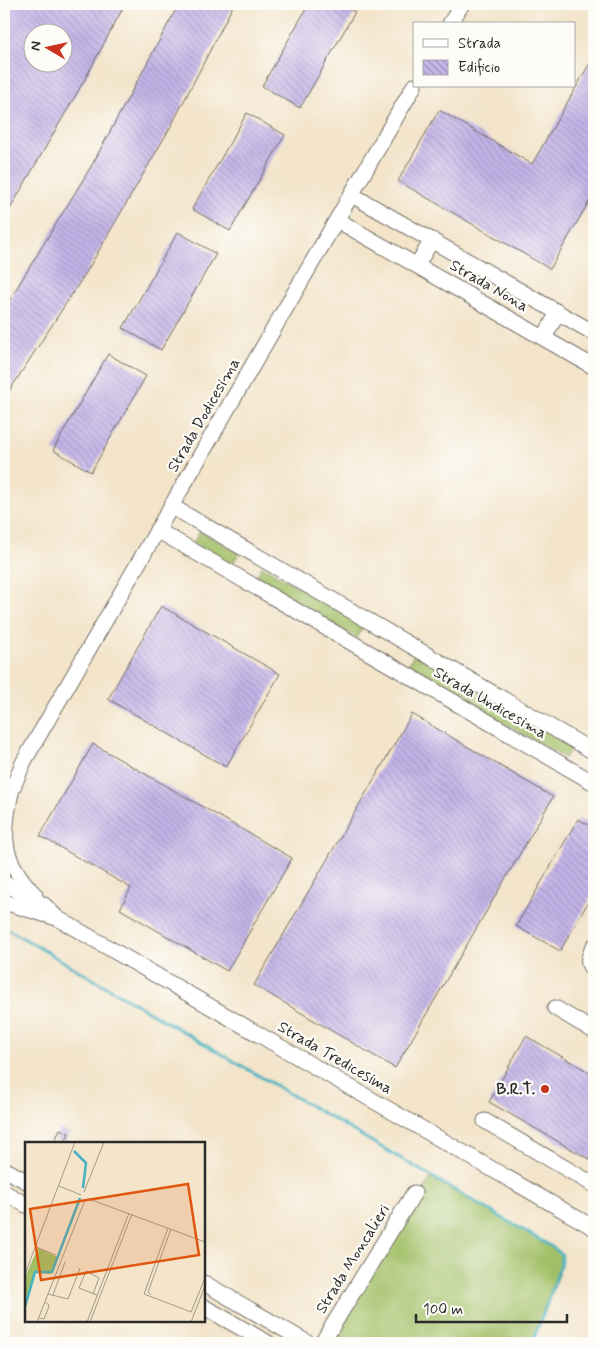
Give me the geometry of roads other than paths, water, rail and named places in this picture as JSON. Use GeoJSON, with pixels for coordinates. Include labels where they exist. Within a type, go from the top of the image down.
{"type":"FeatureCollection","features":[{"type":"Feature","properties":{"kind":"street"},"geometry":{"type":"LineString","coordinates":[[451,22],[462,4]]}},
{"type":"Feature","properties":{"kind":"street","name":"Strada Dodicesima"},"geometry":{"type":"LineString","coordinates":[[44,905],[19,878],[12,865],[5,833],[6,793],[413,88]]}},
{"type":"Feature","properties":{"kind":"street","name":"Strada Nona"},"geometry":{"type":"LineString","coordinates":[[352,195],[594,333]]}},
{"type":"Feature","properties":{"kind":"street","name":"Strada Nona"},"geometry":{"type":"LineString","coordinates":[[337,220],[594,367]]}},
{"type":"Feature","properties":{"kind":"street"},"geometry":{"type":"LineString","coordinates":[[417,265],[432,240]]}},
{"type":"Feature","properties":{"kind":"street"},"geometry":{"type":"LineString","coordinates":[[544,338],[558,312]]}},
{"type":"Feature","properties":{"kind":"street","name":"Strada Undicesima"},"geometry":{"type":"LineString","coordinates":[[171,506],[594,752]]}},
{"type":"Feature","properties":{"kind":"street","name":"Strada Undicesima"},"geometry":{"type":"LineString","coordinates":[[157,530],[589,780],[594,761]]}},
{"type":"Feature","properties":{"kind":"street"},"geometry":{"type":"LineString","coordinates":[[237,576],[251,553]]}},
{"type":"Feature","properties":{"kind":"street"},"geometry":{"type":"LineString","coordinates":[[379,658],[393,635]]}},
{"type":"Feature","properties":{"kind":"street"},"geometry":{"type":"LineString","coordinates":[[4,883],[44,905],[58,918]]}},
{"type":"Feature","properties":{"kind":"street"},"geometry":{"type":"LineString","coordinates":[[4,902],[58,918]]}},
{"type":"Feature","properties":{"kind":"street","name":"Strada Tredicesima"},"geometry":{"type":"LineString","coordinates":[[58,918],[594,1228]]}},
{"type":"Feature","properties":{"kind":"street"},"geometry":{"type":"LineString","coordinates":[[594,946],[588,960],[589,967],[594,971]]}},
{"type":"Feature","properties":{"kind":"street"},"geometry":{"type":"LineString","coordinates":[[555,1008],[594,1031]]}},
{"type":"Feature","properties":{"kind":"street"},"geometry":{"type":"LineString","coordinates":[[485,1121],[594,1185]]}},
{"type":"Feature","properties":{"kind":"street"},"geometry":{"type":"LineString","coordinates":[[4,1168],[25,1181]]}},
{"type":"Feature","properties":{"kind":"street"},"geometry":{"type":"LineString","coordinates":[[4,1192],[25,1204]]}},
{"type":"Feature","properties":{"kind":"street","name":"Strada Moncalieri"},"geometry":{"type":"LineString","coordinates":[[322,1343],[414,1193]]}},
{"type":"Feature","properties":{"kind":"street"},"geometry":{"type":"LineString","coordinates":[[205,1284],[308,1343]]}},
{"type":"Feature","properties":{"kind":"street"},"geometry":{"type":"LineString","coordinates":[[205,1307],[268,1343]]}},
{"type":"Feature","properties":{"kind":"waterway"},"geometry":{"type":"LineString","coordinates":[[4,927],[554,1248],[562,1255],[560,1266],[533,1343]]}},
{"type":"Feature","properties":{"kind":"place","name":"B.R.T."},"geometry":{"type":"Point","coordinates":[545,1089]}}]}
